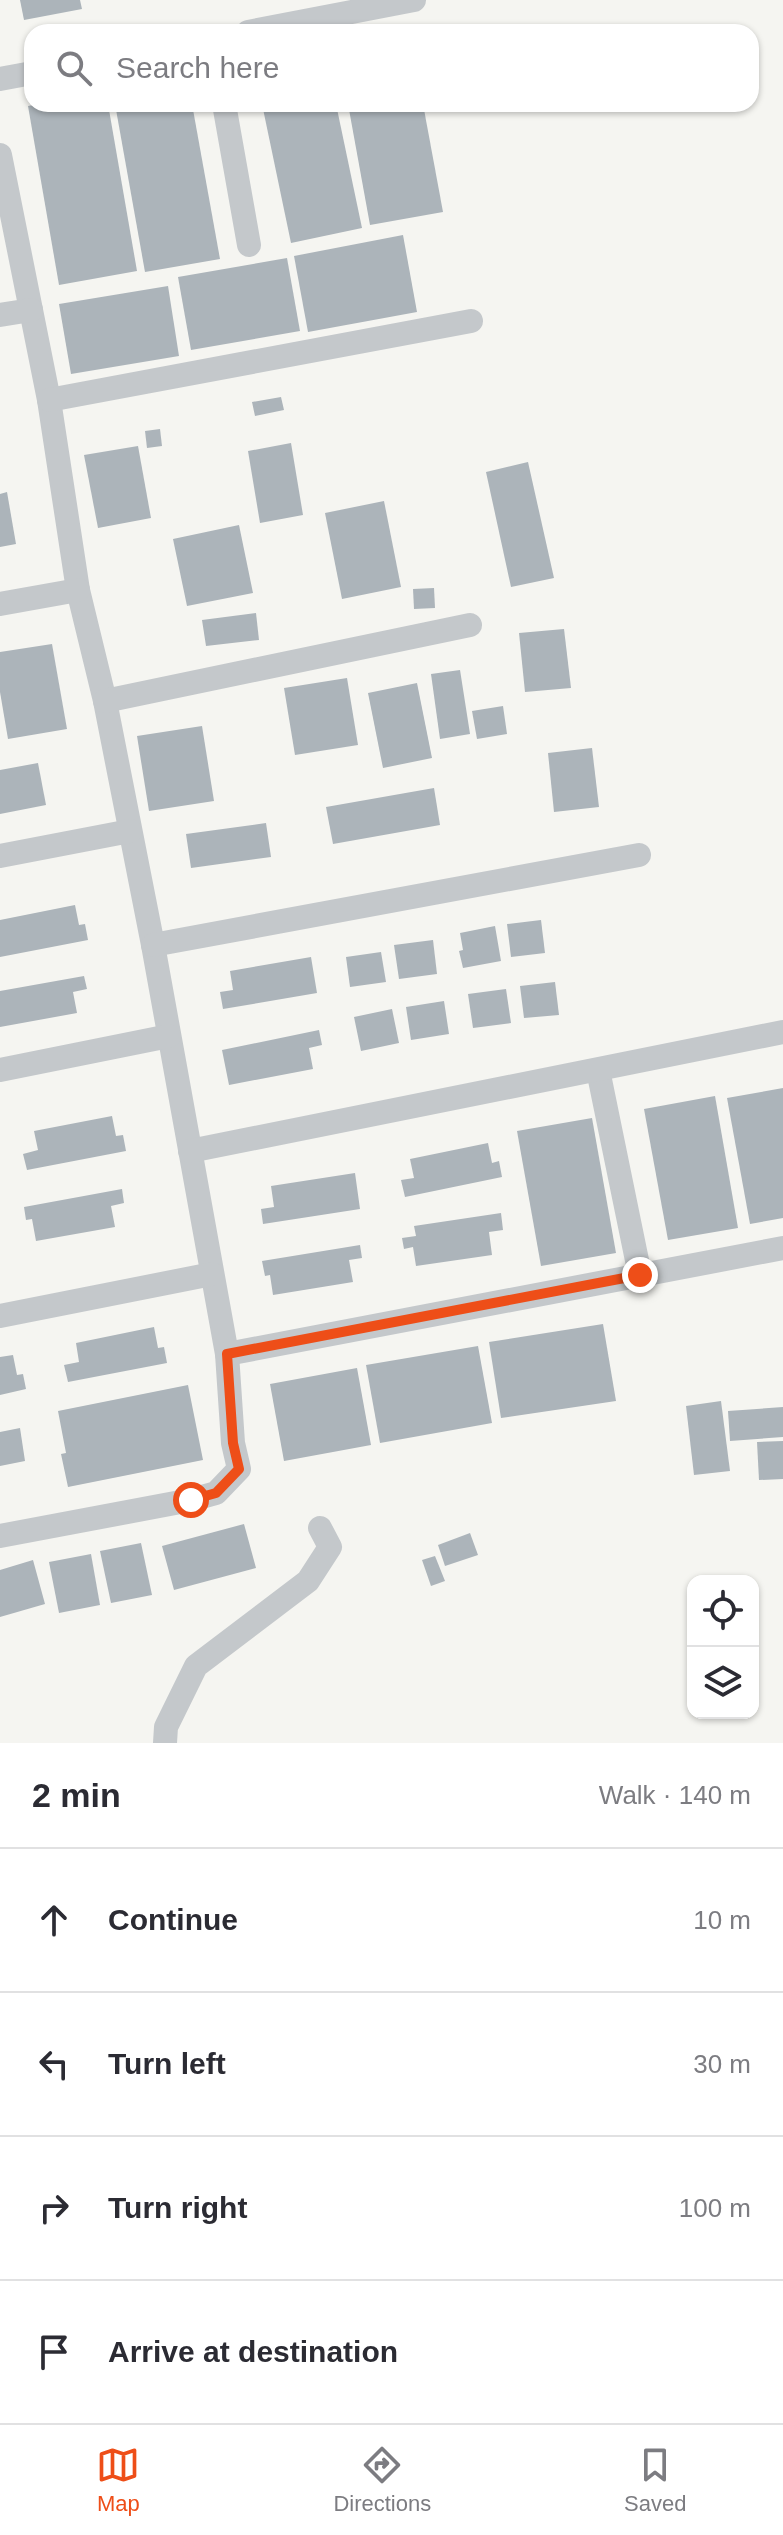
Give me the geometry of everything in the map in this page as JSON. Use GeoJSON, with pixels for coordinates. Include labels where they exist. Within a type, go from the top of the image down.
{"type":"FeatureCollection","features":[{"type":"Feature","properties":{"kind":"street"},"geometry":{"type":"LineString","coordinates":[[290,24],[414,0]]}},
{"type":"Feature","properties":{"kind":"street"},"geometry":{"type":"LineString","coordinates":[[0,79],[24,74]]}},
{"type":"Feature","properties":{"kind":"street"},"geometry":{"type":"LineString","coordinates":[[225,112],[249,245]]}},
{"type":"Feature","properties":{"kind":"street"},"geometry":{"type":"LineString","coordinates":[[0,155],[49,400],[78,590],[105,701],[153,945],[227,1354],[233,1443],[239,1469],[216,1493],[0,1536]]}},
{"type":"Feature","properties":{"kind":"street"},"geometry":{"type":"LineString","coordinates":[[0,315],[31,310]]}},
{"type":"Feature","properties":{"kind":"street"},"geometry":{"type":"LineString","coordinates":[[49,400],[471,321]]}},
{"type":"Feature","properties":{"kind":"street"},"geometry":{"type":"LineString","coordinates":[[0,604],[78,590]]}},
{"type":"Feature","properties":{"kind":"street"},"geometry":{"type":"LineString","coordinates":[[105,701],[470,625]]}},
{"type":"Feature","properties":{"kind":"street"},"geometry":{"type":"LineString","coordinates":[[0,856],[130,831]]}},
{"type":"Feature","properties":{"kind":"street"},"geometry":{"type":"LineString","coordinates":[[153,945],[639,855]]}},
{"type":"Feature","properties":{"kind":"street"},"geometry":{"type":"LineString","coordinates":[[190,1151],[783,1032]]}},
{"type":"Feature","properties":{"kind":"street"},"geometry":{"type":"LineString","coordinates":[[0,1070],[169,1036]]}},
{"type":"Feature","properties":{"kind":"street"},"geometry":{"type":"LineString","coordinates":[[598,1070],[640,1275]]}},
{"type":"Feature","properties":{"kind":"street"},"geometry":{"type":"LineString","coordinates":[[227,1354],[783,1248]]}},
{"type":"Feature","properties":{"kind":"street"},"geometry":{"type":"LineString","coordinates":[[0,1316],[212,1274]]}},
{"type":"Feature","properties":{"kind":"street"},"geometry":{"type":"LineString","coordinates":[[165,1743],[166,1727],[196,1666],[308,1581],[330,1547],[320,1528]]}},
{"type":"Feature","properties":{"kind":"building"},"geometry":{"type":"Polygon","coordinates":[[[20,0],[80,0],[82,9],[24,20],[20,0]]]}},
{"type":"Feature","properties":{"kind":"building"},"geometry":{"type":"Polygon","coordinates":[[[29,112],[109,112],[137,271],[59,285],[29,112]]]}},
{"type":"Feature","properties":{"kind":"building"},"geometry":{"type":"Polygon","coordinates":[[[116,112],[193,112],[220,259],[145,272],[116,112]]]}},
{"type":"Feature","properties":{"kind":"building"},"geometry":{"type":"Polygon","coordinates":[[[264,112],[338,112],[362,228],[291,243],[264,112]]]}},
{"type":"Feature","properties":{"kind":"building"},"geometry":{"type":"Polygon","coordinates":[[[349,112],[424,112],[443,212],[370,225],[349,112]]]}},
{"type":"Feature","properties":{"kind":"building"},"geometry":{"type":"Polygon","coordinates":[[[403,235],[417,312],[308,332],[294,256],[403,235]]]}},
{"type":"Feature","properties":{"kind":"building"},"geometry":{"type":"Polygon","coordinates":[[[287,258],[300,331],[191,350],[178,277],[287,258]]]}},
{"type":"Feature","properties":{"kind":"building"},"geometry":{"type":"Polygon","coordinates":[[[168,286],[179,356],[71,374],[59,304],[168,286]]]}},
{"type":"Feature","properties":{"kind":"building"},"geometry":{"type":"Polygon","coordinates":[[[281,397],[284,410],[255,416],[252,402],[281,397]]]}},
{"type":"Feature","properties":{"kind":"building"},"geometry":{"type":"Polygon","coordinates":[[[160,429],[162,446],[147,448],[145,431],[160,429]]]}},
{"type":"Feature","properties":{"kind":"building"},"geometry":{"type":"Polygon","coordinates":[[[291,443],[303,515],[260,523],[248,451],[291,443]]]}},
{"type":"Feature","properties":{"kind":"building"},"geometry":{"type":"Polygon","coordinates":[[[138,446],[151,518],[98,528],[84,455],[138,446]]]}},
{"type":"Feature","properties":{"kind":"building"},"geometry":{"type":"Polygon","coordinates":[[[528,462],[554,578],[511,587],[486,472],[528,462]]]}},
{"type":"Feature","properties":{"kind":"building"},"geometry":{"type":"Polygon","coordinates":[[[7,492],[16,544],[0,547],[0,494],[7,492]]]}},
{"type":"Feature","properties":{"kind":"building"},"geometry":{"type":"Polygon","coordinates":[[[384,501],[401,587],[342,599],[325,513],[384,501]]]}},
{"type":"Feature","properties":{"kind":"building"},"geometry":{"type":"Polygon","coordinates":[[[239,525],[253,593],[187,606],[173,539],[239,525]]]}},
{"type":"Feature","properties":{"kind":"building"},"geometry":{"type":"Polygon","coordinates":[[[434,588],[435,608],[414,609],[413,589],[434,588]]]}},
{"type":"Feature","properties":{"kind":"building"},"geometry":{"type":"Polygon","coordinates":[[[256,613],[259,640],[206,646],[202,620],[256,613]]]}},
{"type":"Feature","properties":{"kind":"building"},"geometry":{"type":"Polygon","coordinates":[[[564,629],[571,688],[525,692],[519,633],[564,629]]]}},
{"type":"Feature","properties":{"kind":"building"},"geometry":{"type":"Polygon","coordinates":[[[52,644],[67,729],[8,739],[0,692],[0,652],[52,644]]]}},
{"type":"Feature","properties":{"kind":"building"},"geometry":{"type":"Polygon","coordinates":[[[460,670],[470,734],[440,739],[431,674],[460,670]]]}},
{"type":"Feature","properties":{"kind":"building"},"geometry":{"type":"Polygon","coordinates":[[[347,678],[358,745],[295,755],[284,688],[347,678]]]}},
{"type":"Feature","properties":{"kind":"building"},"geometry":{"type":"Polygon","coordinates":[[[417,683],[432,758],[383,768],[368,693],[417,683]]]}},
{"type":"Feature","properties":{"kind":"building"},"geometry":{"type":"Polygon","coordinates":[[[503,706],[507,734],[477,739],[472,711],[503,706]]]}},
{"type":"Feature","properties":{"kind":"building"},"geometry":{"type":"Polygon","coordinates":[[[202,726],[214,801],[149,811],[137,736],[202,726]]]}},
{"type":"Feature","properties":{"kind":"building"},"geometry":{"type":"Polygon","coordinates":[[[592,748],[599,807],[554,812],[548,753],[592,748]]]}},
{"type":"Feature","properties":{"kind":"building"},"geometry":{"type":"Polygon","coordinates":[[[38,763],[46,805],[0,814],[0,770],[38,763]]]}},
{"type":"Feature","properties":{"kind":"building"},"geometry":{"type":"Polygon","coordinates":[[[434,788],[440,825],[333,844],[326,807],[434,788]]]}},
{"type":"Feature","properties":{"kind":"building"},"geometry":{"type":"Polygon","coordinates":[[[266,823],[271,857],[191,868],[186,834],[266,823]]]}},
{"type":"Feature","properties":{"kind":"building"},"geometry":{"type":"Polygon","coordinates":[[[75,905],[79,925],[85,924],[88,940],[0,957],[0,920],[75,905]]]}},
{"type":"Feature","properties":{"kind":"building"},"geometry":{"type":"Polygon","coordinates":[[[541,920],[545,953],[511,957],[507,924],[541,920]]]}},
{"type":"Feature","properties":{"kind":"building"},"geometry":{"type":"Polygon","coordinates":[[[495,926],[501,961],[463,968],[459,951],[463,950],[460,933],[495,926]]]}},
{"type":"Feature","properties":{"kind":"building"},"geometry":{"type":"Polygon","coordinates":[[[433,940],[437,974],[399,979],[394,945],[433,940]]]}},
{"type":"Feature","properties":{"kind":"building"},"geometry":{"type":"Polygon","coordinates":[[[381,952],[386,982],[350,987],[346,957],[381,952]]]}},
{"type":"Feature","properties":{"kind":"building"},"geometry":{"type":"Polygon","coordinates":[[[311,957],[317,993],[223,1009],[220,992],[233,990],[230,971],[311,957]]]}},
{"type":"Feature","properties":{"kind":"building"},"geometry":{"type":"Polygon","coordinates":[[[84,976],[87,989],[73,992],[77,1013],[0,1027],[0,991],[84,976]]]}},
{"type":"Feature","properties":{"kind":"building"},"geometry":{"type":"Polygon","coordinates":[[[555,982],[559,1015],[524,1018],[520,986],[555,982]]]}},
{"type":"Feature","properties":{"kind":"building"},"geometry":{"type":"Polygon","coordinates":[[[506,989],[511,1023],[473,1028],[468,994],[506,989]]]}},
{"type":"Feature","properties":{"kind":"building"},"geometry":{"type":"Polygon","coordinates":[[[444,1001],[449,1034],[411,1040],[406,1007],[444,1001]]]}},
{"type":"Feature","properties":{"kind":"building"},"geometry":{"type":"Polygon","coordinates":[[[392,1009],[399,1043],[361,1051],[354,1017],[392,1009]]]}},
{"type":"Feature","properties":{"kind":"building"},"geometry":{"type":"Polygon","coordinates":[[[319,1030],[322,1045],[309,1048],[313,1069],[229,1085],[222,1050],[319,1030]]]}},
{"type":"Feature","properties":{"kind":"building"},"geometry":{"type":"Polygon","coordinates":[[[783,1088],[783,1218],[750,1224],[727,1098],[783,1088]]]}},
{"type":"Feature","properties":{"kind":"building"},"geometry":{"type":"Polygon","coordinates":[[[715,1096],[738,1228],[668,1240],[644,1109],[715,1096]]]}},
{"type":"Feature","properties":{"kind":"building"},"geometry":{"type":"Polygon","coordinates":[[[112,1116],[116,1136],[123,1135],[126,1151],[27,1170],[23,1154],[38,1150],[34,1131],[112,1116]]]}},
{"type":"Feature","properties":{"kind":"building"},"geometry":{"type":"Polygon","coordinates":[[[592,1118],[616,1253],[541,1266],[517,1131],[592,1118]]]}},
{"type":"Feature","properties":{"kind":"building"},"geometry":{"type":"Polygon","coordinates":[[[488,1143],[492,1163],[499,1161],[502,1177],[405,1197],[401,1180],[414,1178],[410,1159],[488,1143]]]}},
{"type":"Feature","properties":{"kind":"building"},"geometry":{"type":"Polygon","coordinates":[[[355,1173],[360,1209],[263,1224],[261,1209],[274,1207],[271,1186],[355,1173]]]}},
{"type":"Feature","properties":{"kind":"building"},"geometry":{"type":"Polygon","coordinates":[[[122,1189],[124,1203],[111,1206],[115,1227],[36,1241],[32,1219],[26,1220],[24,1207],[122,1189]]]}},
{"type":"Feature","properties":{"kind":"building"},"geometry":{"type":"Polygon","coordinates":[[[501,1213],[503,1230],[489,1232],[492,1255],[416,1266],[413,1247],[404,1249],[402,1238],[416,1236],[414,1226],[501,1213]]]}},
{"type":"Feature","properties":{"kind":"building"},"geometry":{"type":"Polygon","coordinates":[[[360,1245],[362,1258],[349,1260],[353,1282],[273,1295],[270,1275],[265,1276],[262,1261],[360,1245]]]}},
{"type":"Feature","properties":{"kind":"building"},"geometry":{"type":"Polygon","coordinates":[[[603,1324],[616,1401],[501,1418],[489,1342],[603,1324]]]}},
{"type":"Feature","properties":{"kind":"building"},"geometry":{"type":"Polygon","coordinates":[[[154,1327],[158,1348],[164,1347],[167,1363],[68,1382],[64,1365],[79,1362],[76,1343],[154,1327]]]}},
{"type":"Feature","properties":{"kind":"building"},"geometry":{"type":"Polygon","coordinates":[[[478,1346],[492,1423],[380,1443],[366,1365],[478,1346]]]}},
{"type":"Feature","properties":{"kind":"building"},"geometry":{"type":"Polygon","coordinates":[[[13,1355],[17,1375],[23,1374],[26,1389],[0,1395],[0,1357],[13,1355]]]}},
{"type":"Feature","properties":{"kind":"building"},"geometry":{"type":"Polygon","coordinates":[[[357,1368],[371,1445],[284,1461],[270,1384],[357,1368]]]}},
{"type":"Feature","properties":{"kind":"building"},"geometry":{"type":"Polygon","coordinates":[[[188,1385],[203,1460],[68,1487],[61,1454],[66,1453],[58,1411],[188,1385]]]}},
{"type":"Feature","properties":{"kind":"building"},"geometry":{"type":"Polygon","coordinates":[[[721,1401],[730,1471],[694,1475],[686,1406],[721,1401]]]}},
{"type":"Feature","properties":{"kind":"building"},"geometry":{"type":"Polygon","coordinates":[[[783,1407],[783,1437],[730,1441],[728,1411],[783,1407]]]}},
{"type":"Feature","properties":{"kind":"building"},"geometry":{"type":"Polygon","coordinates":[[[20,1428],[25,1461],[0,1466],[0,1432],[20,1428]]]}},
{"type":"Feature","properties":{"kind":"building"},"geometry":{"type":"Polygon","coordinates":[[[783,1441],[783,1479],[759,1480],[757,1442],[783,1441]]]}},
{"type":"Feature","properties":{"kind":"building"},"geometry":{"type":"Polygon","coordinates":[[[244,1524],[256,1568],[174,1590],[162,1546],[244,1524]]]}},
{"type":"Feature","properties":{"kind":"building"},"geometry":{"type":"Polygon","coordinates":[[[470,1533],[478,1555],[445,1566],[438,1545],[470,1533]]]}},
{"type":"Feature","properties":{"kind":"building"},"geometry":{"type":"Polygon","coordinates":[[[141,1543],[152,1595],[111,1603],[100,1551],[141,1543]]]}},
{"type":"Feature","properties":{"kind":"building"},"geometry":{"type":"Polygon","coordinates":[[[91,1554],[100,1605],[59,1613],[49,1562],[91,1554]]]}},
{"type":"Feature","properties":{"kind":"building"},"geometry":{"type":"Polygon","coordinates":[[[435,1556],[445,1581],[431,1586],[422,1560],[435,1556]]]}},
{"type":"Feature","properties":{"kind":"building"},"geometry":{"type":"Polygon","coordinates":[[[33,1560],[45,1604],[0,1617],[0,1570],[33,1560]]]}},
{"type":"Feature","properties":{"kind":"route"},"geometry":{"type":"LineString","coordinates":[[191,1500],[216,1493],[239,1469],[233,1443],[227,1354],[640,1275]]}}]}
